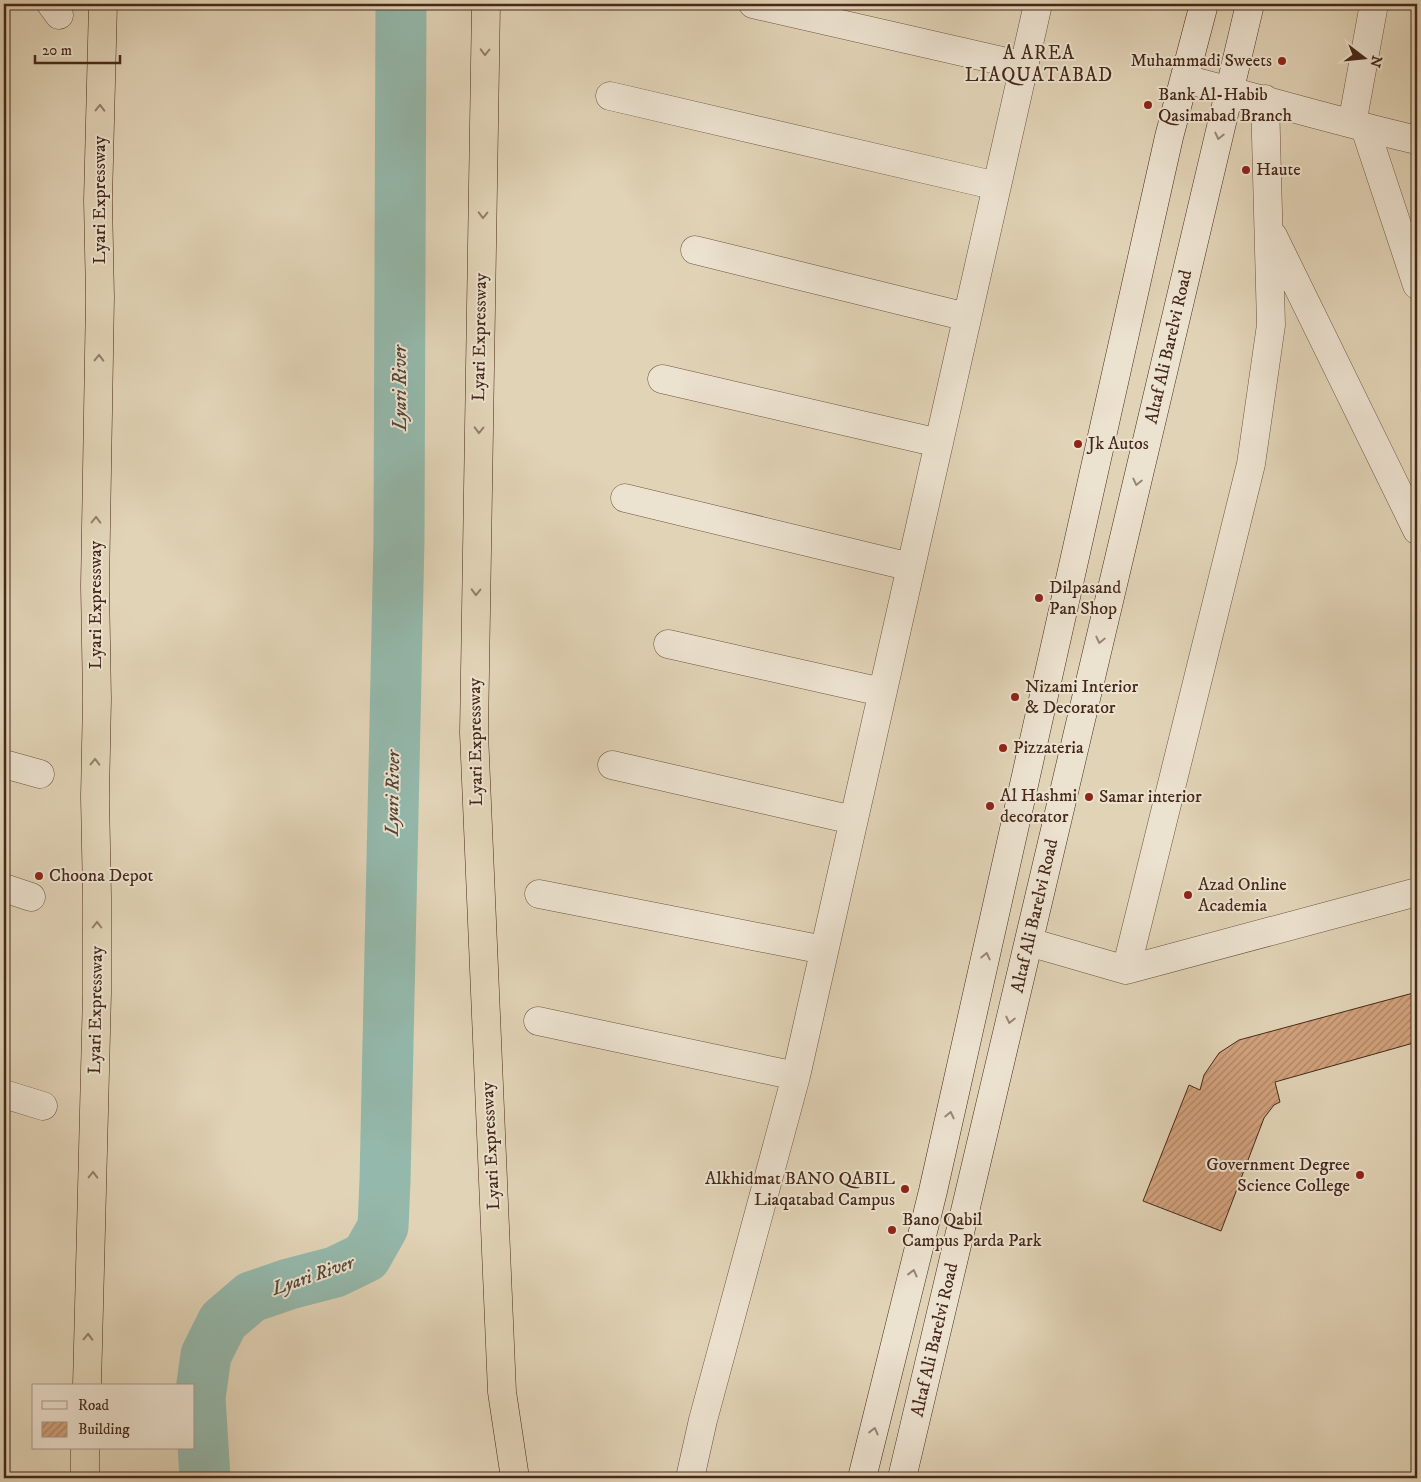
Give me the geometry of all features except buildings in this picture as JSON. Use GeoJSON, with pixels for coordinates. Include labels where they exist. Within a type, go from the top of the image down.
{"type":"FeatureCollection","features":[{"type":"Feature","properties":{"kind":"highway","name":"Lyari Expressway"},"geometry":{"type":"LineString","coordinates":[[87,1384],[97,983],[95,586],[100,297],[99,170],[103,4]]}},
{"type":"Feature","properties":{"kind":"highway","name":"Lyari Expressway"},"geometry":{"type":"LineString","coordinates":[[486,4],[474,734],[502,1392],[515,1478]]}},
{"type":"Feature","properties":{"kind":"highway"},"geometry":{"type":"LineString","coordinates":[[85,1450],[85,1478]]}},
{"type":"Feature","properties":{"kind":"street"},"geometry":{"type":"LineString","coordinates":[[753,4],[1024,66]]}},
{"type":"Feature","properties":{"kind":"street"},"geometry":{"type":"LineString","coordinates":[[690,1478],[703,1420],[796,1076],[1038,4]]}},
{"type":"Feature","properties":{"kind":"street","name":"Altaf Ali Barelvi Road"},"geometry":{"type":"LineString","coordinates":[[862,1478],[933,1191],[1169,137],[1204,4]]}},
{"type":"Feature","properties":{"kind":"street","name":"Altaf Ali Barelvi Road"},"geometry":{"type":"LineString","coordinates":[[902,1478],[1250,4]]}},
{"type":"Feature","properties":{"kind":"street"},"geometry":{"type":"LineString","coordinates":[[1374,4],[1358,126],[1417,285]]}},
{"type":"Feature","properties":{"kind":"street"},"geometry":{"type":"LineString","coordinates":[[1185,79],[1417,140]]}},
{"type":"Feature","properties":{"kind":"street"},"geometry":{"type":"LineString","coordinates":[[610,96],[997,186]]}},
{"type":"Feature","properties":{"kind":"street"},"geometry":{"type":"LineString","coordinates":[[1126,970],[1251,464],[1271,325],[1265,100]]}},
{"type":"Feature","properties":{"kind":"street"},"geometry":{"type":"LineString","coordinates":[[1269,228],[1417,530]]}},
{"type":"Feature","properties":{"kind":"street"},"geometry":{"type":"LineString","coordinates":[[695,250],[967,317]]}},
{"type":"Feature","properties":{"kind":"street"},"geometry":{"type":"LineString","coordinates":[[662,379],[939,443]]}},
{"type":"Feature","properties":{"kind":"street"},"geometry":{"type":"LineString","coordinates":[[625,498],[911,567]]}},
{"type":"Feature","properties":{"kind":"street"},"geometry":{"type":"LineString","coordinates":[[668,644],[882,692]]}},
{"type":"Feature","properties":{"kind":"street"},"geometry":{"type":"LineString","coordinates":[[4,764],[40,774]]}},
{"type":"Feature","properties":{"kind":"street"},"geometry":{"type":"LineString","coordinates":[[612,765],[853,820]]}},
{"type":"Feature","properties":{"kind":"street"},"geometry":{"type":"LineString","coordinates":[[4,888],[31,897]]}},
{"type":"Feature","properties":{"kind":"street"},"geometry":{"type":"LineString","coordinates":[[1029,942],[1126,970],[1417,892]]}},
{"type":"Feature","properties":{"kind":"street"},"geometry":{"type":"LineString","coordinates":[[539,894],[824,950]]}},
{"type":"Feature","properties":{"kind":"street"},"geometry":{"type":"LineString","coordinates":[[538,1021],[796,1076]]}},
{"type":"Feature","properties":{"kind":"street"},"geometry":{"type":"LineString","coordinates":[[4,1094],[43,1106]]}},
{"type":"Feature","properties":{"kind":"waterway","name":"Lyari River"},"geometry":{"type":"LineString","coordinates":[[205,1478],[200,1398],[206,1355],[223,1321],[251,1297],[289,1284],[335,1272],[366,1257],[383,1227],[399,539],[401,4]]}},
{"type":"Feature","properties":{"kind":"place","name":"Muhammadi Sweets"},"geometry":{"type":"Point","coordinates":[1282,61]}},
{"type":"Feature","properties":{"kind":"place","name":"Bank Al-Habib Qasimabad Branch"},"geometry":{"type":"Point","coordinates":[1148,105]}},
{"type":"Feature","properties":{"kind":"place","name":"Haute"},"geometry":{"type":"Point","coordinates":[1246,170]}},
{"type":"Feature","properties":{"kind":"place","name":"Jk Autos"},"geometry":{"type":"Point","coordinates":[1078,444]}},
{"type":"Feature","properties":{"kind":"place","name":"Dilpasand Pan Shop"},"geometry":{"type":"Point","coordinates":[1039,598]}},
{"type":"Feature","properties":{"kind":"place","name":"Nizami Interior & Decorator"},"geometry":{"type":"Point","coordinates":[1015,697]}},
{"type":"Feature","properties":{"kind":"place","name":"Pizzateria"},"geometry":{"type":"Point","coordinates":[1003,748]}},
{"type":"Feature","properties":{"kind":"place","name":"Samar interior"},"geometry":{"type":"Point","coordinates":[1089,797]}},
{"type":"Feature","properties":{"kind":"place","name":"Al Hashmi decorator"},"geometry":{"type":"Point","coordinates":[990,806]}},
{"type":"Feature","properties":{"kind":"place","name":"Choona Depot"},"geometry":{"type":"Point","coordinates":[39,876]}},
{"type":"Feature","properties":{"kind":"place","name":"Azad Online Academia"},"geometry":{"type":"Point","coordinates":[1188,895]}},
{"type":"Feature","properties":{"kind":"place","name":"Government Degree Science College"},"geometry":{"type":"Point","coordinates":[1360,1175]}},
{"type":"Feature","properties":{"kind":"place","name":"Alkhidmat BANO QABIL Liaqatabad Campus"},"geometry":{"type":"Point","coordinates":[905,1189]}},
{"type":"Feature","properties":{"kind":"place","name":"Bano Qabil Campus Parda Park"},"geometry":{"type":"Point","coordinates":[892,1230]}},
{"type":"Feature","properties":{"kind":"district","name":"A AREA LIAQUATABAD"},"geometry":{"type":"Point","coordinates":[1039,64]}}]}
